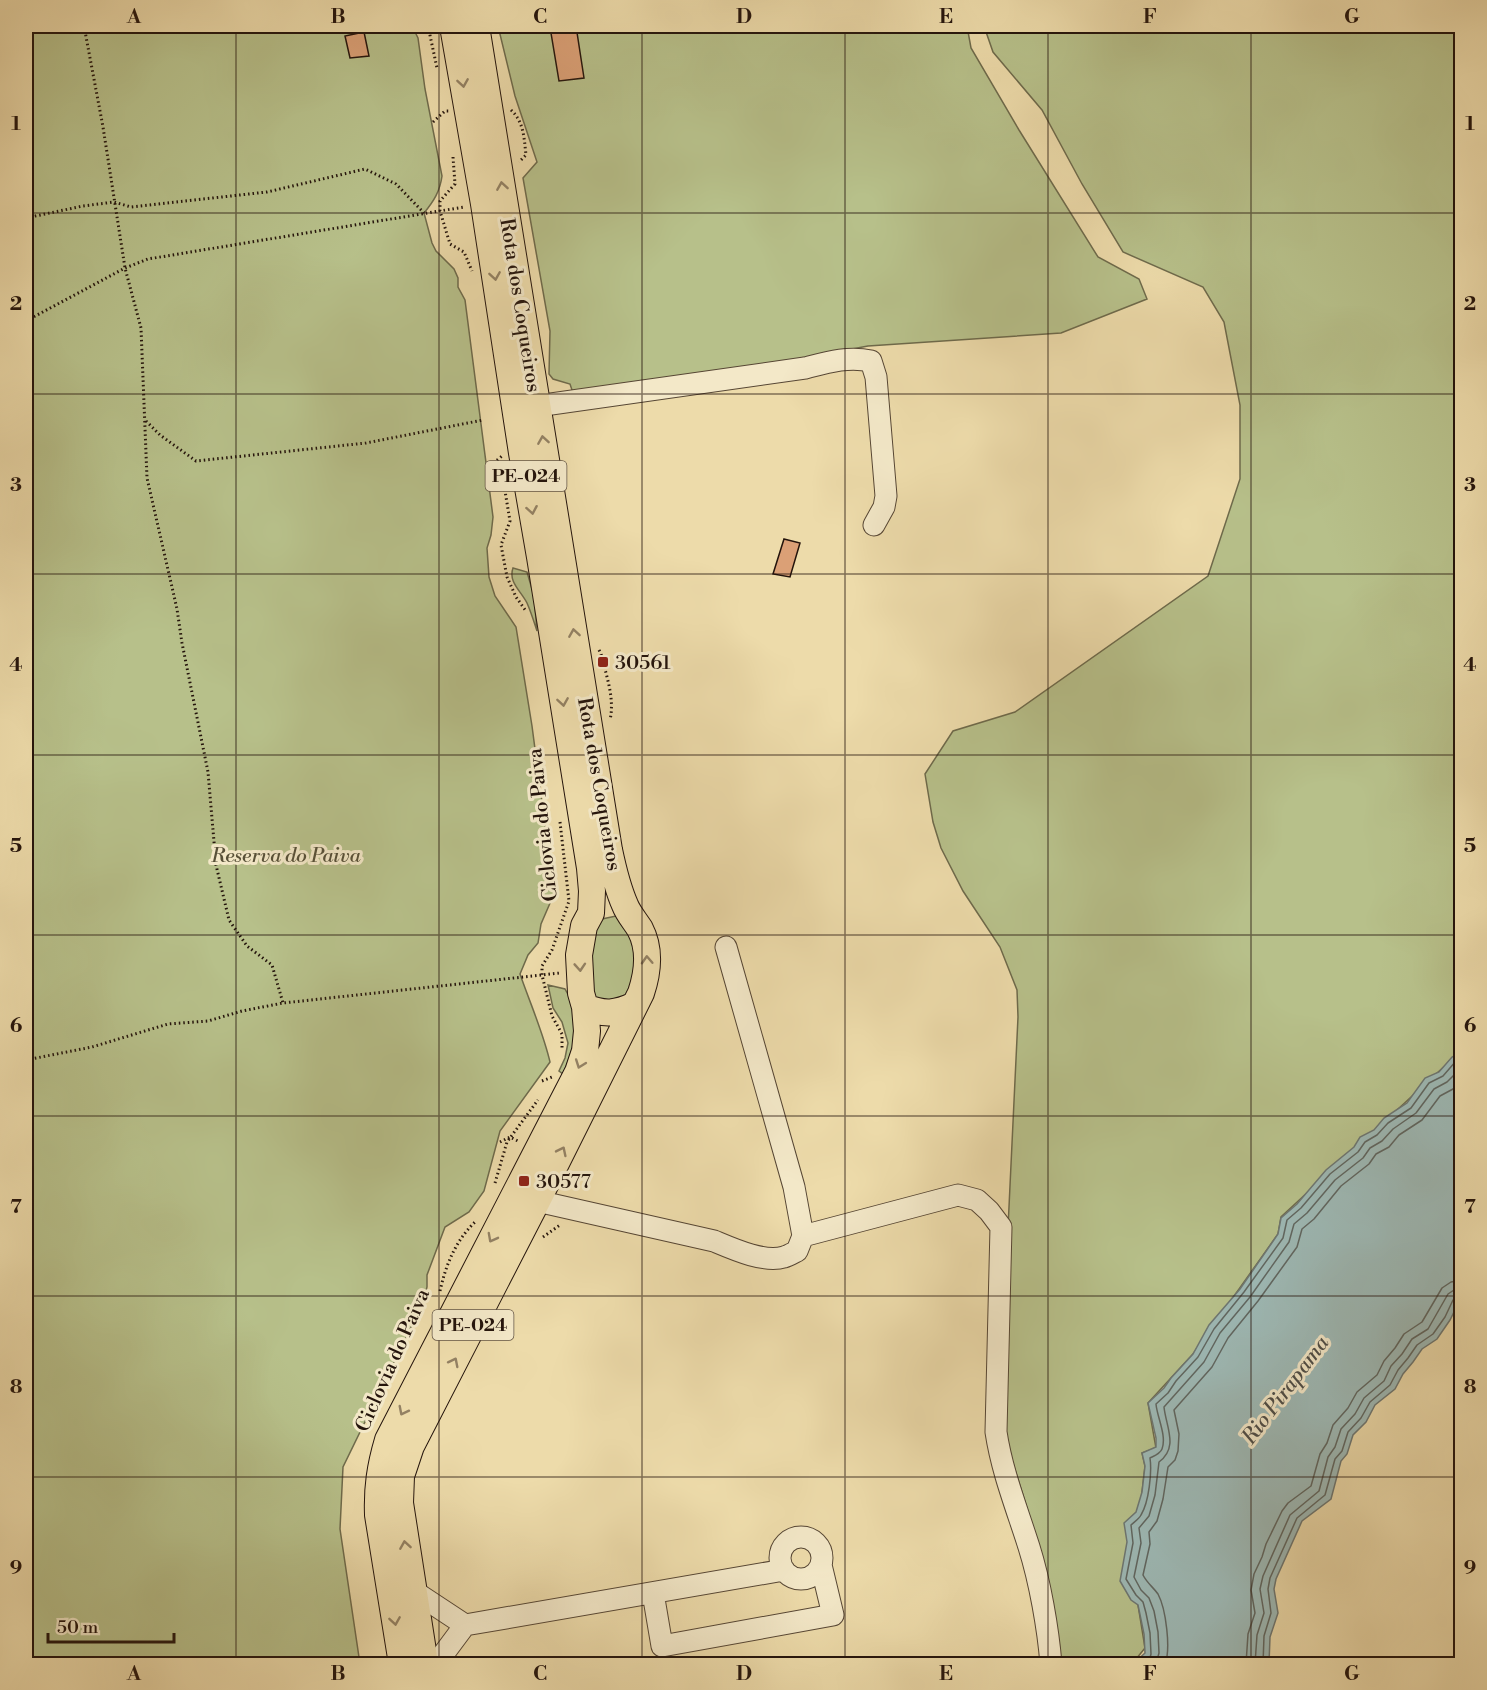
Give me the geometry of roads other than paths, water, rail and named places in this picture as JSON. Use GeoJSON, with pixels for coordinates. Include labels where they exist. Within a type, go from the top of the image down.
{"type":"FeatureCollection","features":[{"type":"Feature","properties":{"kind":"main road","name":"Rota dos Coqueiros"},"geometry":{"type":"LineString","coordinates":[[402,1665],[378,1515],[377,1493],[380,1466],[387,1440],[578,1072],[585,1051],[587,1031],[581,993],[579,956],[584,926],[591,913],[592,891],[484,204],[453,26]]}},
{"type":"Feature","properties":{"kind":"main road","name":"Rota dos Coqueiros"},"geometry":{"type":"LineString","coordinates":[[425,1665],[400,1503],[401,1476],[411,1446],[537,1201],[641,993],[648,973],[647,953],[642,933],[626,908],[616,881],[609,850],[476,26]]}},
{"type":"Feature","properties":{"kind":"main road"},"geometry":{"type":"LineString","coordinates":[[584,926],[608,912],[632,915]]}},
{"type":"Feature","properties":{"kind":"main road"},"geometry":{"type":"LineString","coordinates":[[585,1007],[607,1013],[621,1012],[635,1005]]}},
{"type":"Feature","properties":{"kind":"street"},"geometry":{"type":"LineString","coordinates":[[537,406],[805,368],[843,359],[858,358],[871,362],[876,377],[886,496],[884,507],[874,525]]}},
{"type":"Feature","properties":{"kind":"street"},"geometry":{"type":"LineString","coordinates":[[537,1201],[714,1242],[763,1258],[783,1258],[797,1251],[803,1236],[794,1187],[726,947]]}},
{"type":"Feature","properties":{"kind":"street"},"geometry":{"type":"LineString","coordinates":[[803,1236],[958,1195],[977,1200],[1001,1227],[996,1432],[1005,1475],[1030,1550],[1049,1638],[1051,1665]]}},
{"type":"Feature","properties":{"kind":"street"},"geometry":{"type":"LineString","coordinates":[[653,1593],[662,1646],[833,1615],[821,1565],[819,1546],[814,1541],[802,1537],[795,1538],[785,1545],[780,1557],[784,1570],[788,1574],[801,1578],[813,1575],[821,1565]]}},
{"type":"Feature","properties":{"kind":"street"},"geometry":{"type":"LineString","coordinates":[[412,1590],[465,1624],[784,1570]]}},
{"type":"Feature","properties":{"kind":"street"},"geometry":{"type":"LineString","coordinates":[[436,1665],[465,1624]]}},
{"type":"Feature","properties":{"kind":"water","name":"Rio Pirapama"},"geometry":{"type":"Polygon","coordinates":[[[1461,1052],[1461,1300],[1437,1339],[1422,1349],[1395,1389],[1375,1405],[1366,1422],[1353,1435],[1347,1454],[1341,1461],[1331,1499],[1302,1521],[1276,1579],[1274,1589],[1278,1613],[1270,1637],[1269,1664],[1133,1664],[1145,1653],[1144,1634],[1138,1605],[1131,1600],[1120,1581],[1127,1542],[1124,1523],[1136,1512],[1142,1492],[1145,1466],[1142,1453],[1156,1447],[1148,1403],[1193,1354],[1209,1325],[1240,1289],[1278,1234],[1281,1218],[1297,1204],[1326,1170],[1354,1147],[1360,1137],[1374,1130],[1384,1118],[1407,1103],[1425,1078],[1439,1072],[1452,1057],[1461,1052]]]}},
{"type":"Feature","properties":{"kind":"place","name":"30561"},"geometry":{"type":"Point","coordinates":[603,662]}},
{"type":"Feature","properties":{"kind":"place","name":"30577"},"geometry":{"type":"Point","coordinates":[524,1181]}},
{"type":"Feature","properties":{"kind":"park label","name":"Reserva do Paiva"},"geometry":{"type":"Point","coordinates":[286,855]}}]}
